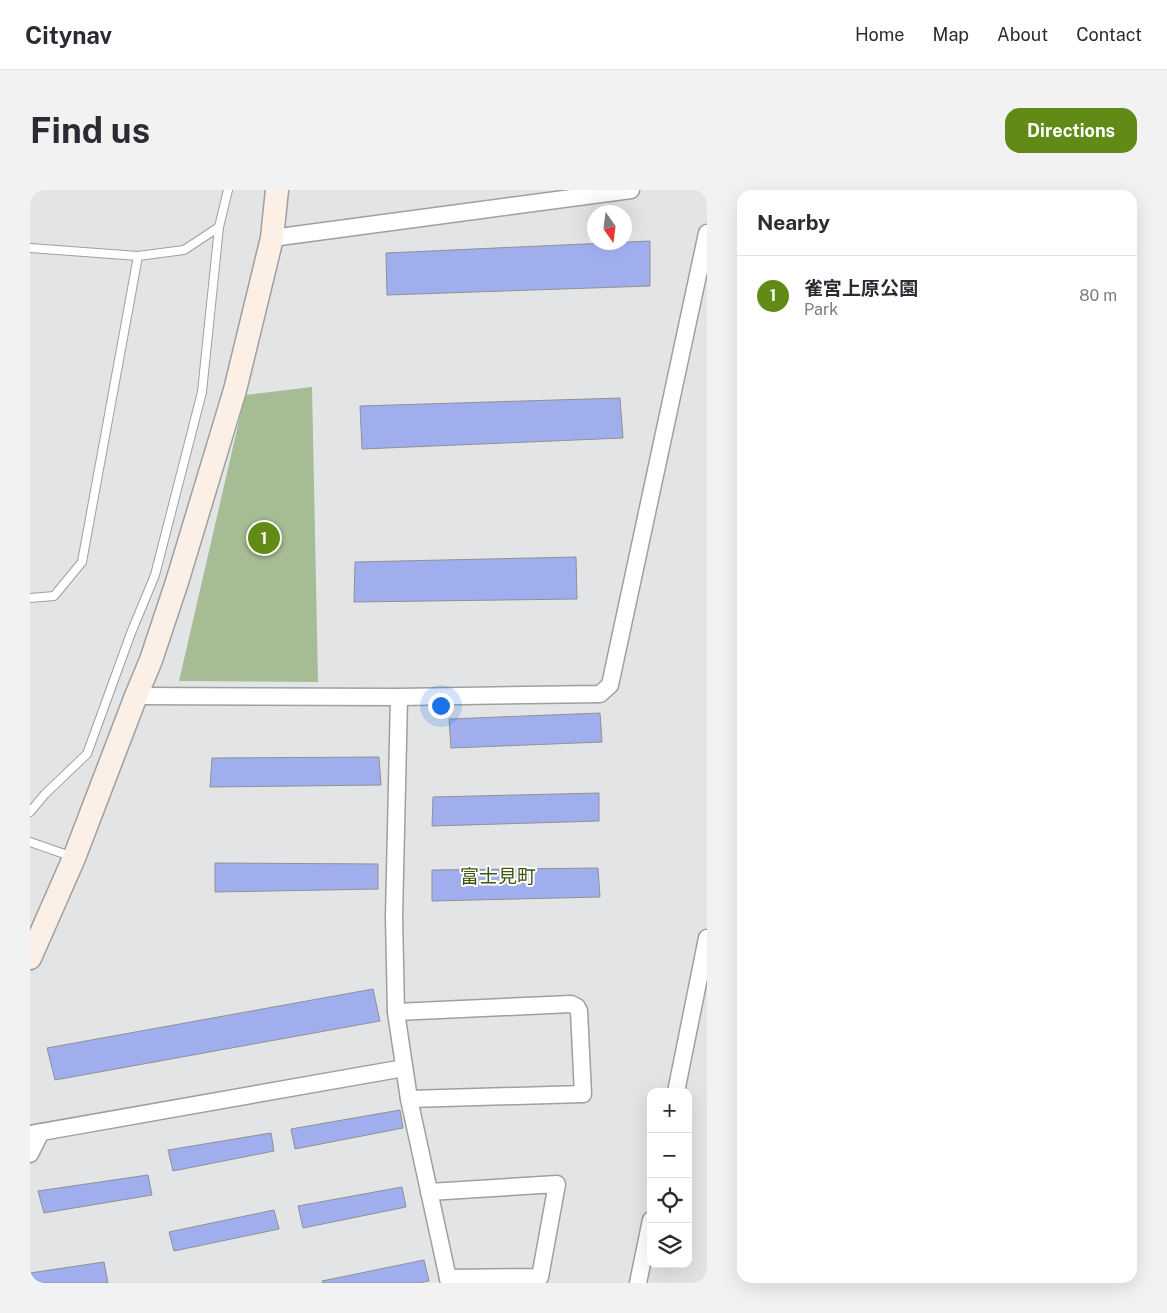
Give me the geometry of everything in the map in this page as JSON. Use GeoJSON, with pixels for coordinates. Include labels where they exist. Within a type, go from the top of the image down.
{"type":"FeatureCollection","features":[{"type":"Feature","properties":{"kind":"street"},"geometry":{"type":"LineString","coordinates":[[30,958],[74,858],[151,660],[177,582],[235,390],[272,238],[278,190]]}},
{"type":"Feature","properties":{"kind":"street"},"geometry":{"type":"LineString","coordinates":[[272,238],[631,190]]}},
{"type":"Feature","properties":{"kind":"street"},"geometry":{"type":"LineString","coordinates":[[136,696],[399,697],[600,694],[610,685],[707,233]]}},
{"type":"Feature","properties":{"kind":"street"},"geometry":{"type":"LineString","coordinates":[[399,697],[394,917],[396,1012],[409,1099],[429,1192],[449,1281],[540,1277],[557,1184],[429,1192]]}},
{"type":"Feature","properties":{"kind":"street"},"geometry":{"type":"LineString","coordinates":[[677,1088],[699,1016],[707,938]]}},
{"type":"Feature","properties":{"kind":"street"},"geometry":{"type":"LineString","coordinates":[[396,1012],[571,1004],[577,1007],[579,1011],[583,1094],[409,1099]]}},
{"type":"Feature","properties":{"kind":"street"},"geometry":{"type":"LineString","coordinates":[[30,1154],[36,1133],[404,1068]]}},
{"type":"Feature","properties":{"kind":"street"},"geometry":{"type":"LineString","coordinates":[[638,1283],[650,1223]]}},
{"type":"Feature","properties":{"kind":"lane"},"geometry":{"type":"LineString","coordinates":[[30,812],[45,794],[87,754],[131,633],[155,574],[202,392],[219,227],[228,190]]}},
{"type":"Feature","properties":{"kind":"lane"},"geometry":{"type":"LineString","coordinates":[[30,248],[138,256],[184,250],[219,227]]}},
{"type":"Feature","properties":{"kind":"lane"},"geometry":{"type":"LineString","coordinates":[[30,598],[54,596],[82,562],[138,256]]}},
{"type":"Feature","properties":{"kind":"lane"},"geometry":{"type":"LineString","coordinates":[[30,842],[74,858]]}},
{"type":"Feature","properties":{"kind":"green space"},"geometry":{"type":"Polygon","coordinates":[[[312,387],[318,682],[179,681],[245,395],[312,387]]]}},
{"type":"Feature","properties":{"kind":"building"},"geometry":{"type":"Polygon","coordinates":[[[650,241],[650,286],[387,295],[386,253],[587,244],[587,250],[632,250],[632,242],[650,241]]]}},
{"type":"Feature","properties":{"kind":"building"},"geometry":{"type":"Polygon","coordinates":[[[620,398],[623,438],[362,449],[360,406],[620,398]]]}},
{"type":"Feature","properties":{"kind":"building"},"geometry":{"type":"Polygon","coordinates":[[[576,557],[577,599],[354,602],[355,562],[576,557]]]}},
{"type":"Feature","properties":{"kind":"building"},"geometry":{"type":"Polygon","coordinates":[[[600,713],[602,742],[451,748],[449,719],[600,713]]]}},
{"type":"Feature","properties":{"kind":"building"},"geometry":{"type":"Polygon","coordinates":[[[379,757],[381,785],[210,787],[212,758],[379,757]]]}},
{"type":"Feature","properties":{"kind":"building"},"geometry":{"type":"Polygon","coordinates":[[[599,793],[599,821],[432,826],[433,797],[599,793]]]}},
{"type":"Feature","properties":{"kind":"building"},"geometry":{"type":"Polygon","coordinates":[[[215,863],[378,864],[378,889],[215,892],[215,863]]]}},
{"type":"Feature","properties":{"kind":"building"},"geometry":{"type":"Polygon","coordinates":[[[598,868],[600,897],[432,901],[432,870],[598,868]]]}},
{"type":"Feature","properties":{"kind":"building"},"geometry":{"type":"Polygon","coordinates":[[[373,989],[380,1021],[55,1080],[47,1048],[373,989]]]}},
{"type":"Feature","properties":{"kind":"building"},"geometry":{"type":"Polygon","coordinates":[[[400,1110],[403,1128],[295,1149],[291,1129],[400,1110]]]}},
{"type":"Feature","properties":{"kind":"building"},"geometry":{"type":"Polygon","coordinates":[[[271,1133],[274,1151],[173,1171],[168,1150],[271,1133]]]}},
{"type":"Feature","properties":{"kind":"building"},"geometry":{"type":"Polygon","coordinates":[[[148,1175],[152,1195],[44,1213],[38,1191],[148,1175]]]}},
{"type":"Feature","properties":{"kind":"building"},"geometry":{"type":"Polygon","coordinates":[[[402,1187],[406,1207],[303,1228],[298,1206],[402,1187]]]}},
{"type":"Feature","properties":{"kind":"building"},"geometry":{"type":"Polygon","coordinates":[[[274,1210],[279,1229],[174,1251],[169,1232],[274,1210]]]}},
{"type":"Feature","properties":{"kind":"building"},"geometry":{"type":"Polygon","coordinates":[[[424,1260],[429,1281],[418,1283],[323,1283],[322,1281],[424,1260]]]}},
{"type":"Feature","properties":{"kind":"building"},"geometry":{"type":"Polygon","coordinates":[[[104,1262],[108,1283],[30,1283],[30,1273],[104,1262]]]}},
{"type":"Feature","properties":{"kind":"place","name":"雀宮上原公園"},"geometry":{"type":"Point","coordinates":[264,538]}},
{"type":"Feature","properties":{"kind":"district","name":"富士見町"},"geometry":{"type":"Point","coordinates":[498,876]}}]}
